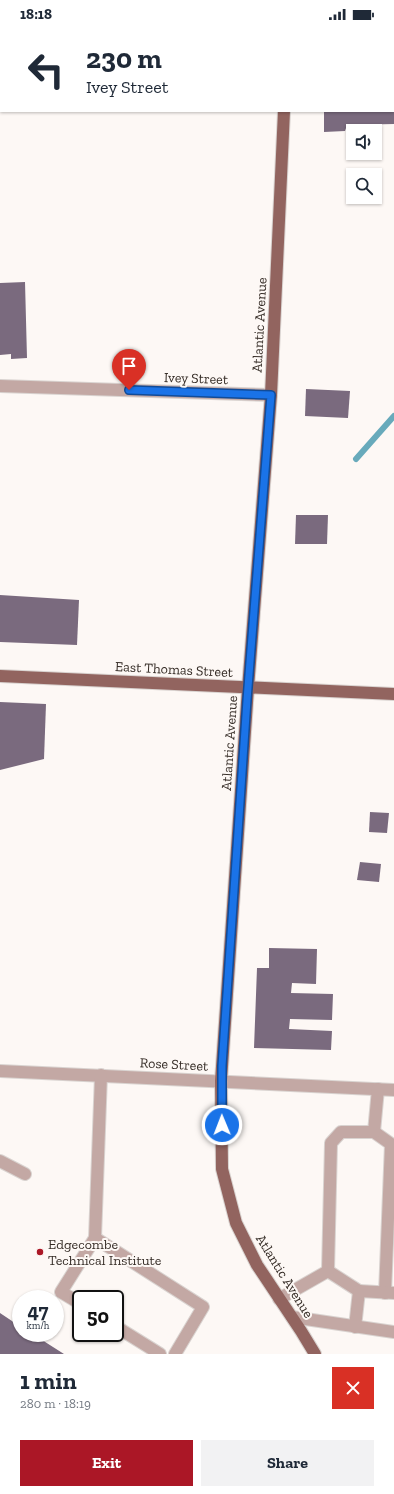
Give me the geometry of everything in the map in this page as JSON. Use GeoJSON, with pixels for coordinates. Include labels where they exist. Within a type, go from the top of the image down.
{"type":"FeatureCollection","features":[{"type":"Feature","properties":{"kind":"main road","name":"Atlantic Avenue"},"geometry":{"type":"LineString","coordinates":[[284,112],[271,395],[248,688],[221,1081],[222,1170],[236,1223],[257,1265],[315,1354]]}},
{"type":"Feature","properties":{"kind":"main road","name":"East Thomas Street"},"geometry":{"type":"LineString","coordinates":[[0,676],[394,694]]}},
{"type":"Feature","properties":{"kind":"street","name":"Ivey Street"},"geometry":{"type":"LineString","coordinates":[[0,386],[271,395]]}},
{"type":"Feature","properties":{"kind":"street","name":"Rose Street"},"geometry":{"type":"LineString","coordinates":[[0,1071],[394,1090]]}},
{"type":"Feature","properties":{"kind":"street"},"geometry":{"type":"LineString","coordinates":[[72,1299],[61,1292],[95,1238],[101,1075]]}},
{"type":"Feature","properties":{"kind":"street"},"geometry":{"type":"LineString","coordinates":[[374,1132],[378,1089]]}},
{"type":"Feature","properties":{"kind":"street"},"geometry":{"type":"LineString","coordinates":[[341,1132],[374,1132],[391,1144],[389,1293],[359,1291],[328,1271],[331,1143],[341,1132]]}},
{"type":"Feature","properties":{"kind":"street"},"geometry":{"type":"LineString","coordinates":[[0,1161],[25,1174]]}},
{"type":"Feature","properties":{"kind":"street"},"geometry":{"type":"LineString","coordinates":[[95,1238],[204,1307],[175,1354]]}},
{"type":"Feature","properties":{"kind":"street"},"geometry":{"type":"LineString","coordinates":[[279,1299],[328,1271]]}},
{"type":"Feature","properties":{"kind":"street"},"geometry":{"type":"LineString","coordinates":[[355,1326],[359,1291]]}},
{"type":"Feature","properties":{"kind":"street"},"geometry":{"type":"LineString","coordinates":[[292,1317],[394,1332]]}},
{"type":"Feature","properties":{"kind":"street"},"geometry":{"type":"LineString","coordinates":[[124,1332],[160,1354]]}},
{"type":"Feature","properties":{"kind":"building"},"geometry":{"type":"Polygon","coordinates":[[[324,112],[394,112],[394,124],[346,124],[345,131],[324,132],[324,112]]]}},
{"type":"Feature","properties":{"kind":"building"},"geometry":{"type":"Polygon","coordinates":[[[25,282],[27,358],[11,359],[11,354],[0,355],[0,283],[25,282]]]}},
{"type":"Feature","properties":{"kind":"building"},"geometry":{"type":"Polygon","coordinates":[[[306,389],[350,391],[348,418],[305,416],[306,389]]]}},
{"type":"Feature","properties":{"kind":"building"},"geometry":{"type":"Polygon","coordinates":[[[296,515],[328,515],[327,544],[295,544],[296,515]]]}},
{"type":"Feature","properties":{"kind":"building"},"geometry":{"type":"Polygon","coordinates":[[[0,595],[79,600],[77,645],[0,642],[0,595]]]}},
{"type":"Feature","properties":{"kind":"building"},"geometry":{"type":"Polygon","coordinates":[[[0,702],[46,704],[44,759],[0,770],[0,702]]]}},
{"type":"Feature","properties":{"kind":"building"},"geometry":{"type":"Polygon","coordinates":[[[370,812],[389,813],[387,833],[369,832],[370,812]]]}},
{"type":"Feature","properties":{"kind":"building"},"geometry":{"type":"Polygon","coordinates":[[[360,862],[381,864],[379,882],[357,880],[360,862]]]}},
{"type":"Feature","properties":{"kind":"building"},"geometry":{"type":"Polygon","coordinates":[[[269,948],[317,949],[316,984],[292,983],[291,993],[333,994],[332,1020],[290,1019],[289,1029],[332,1031],[331,1050],[254,1048],[257,968],[269,968],[269,948]]]}},
{"type":"Feature","properties":{"kind":"building"},"geometry":{"type":"Polygon","coordinates":[[[0,1313],[12,1321],[12,1342],[45,1342],[64,1354],[0,1354],[0,1313]]]}},
{"type":"Feature","properties":{"kind":"waterway"},"geometry":{"type":"LineString","coordinates":[[356,459],[394,416]]}},
{"type":"Feature","properties":{"kind":"place","name":"Edgecombe Technical Institute"},"geometry":{"type":"Point","coordinates":[40,1252]}},
{"type":"Feature","properties":{"kind":"route"},"geometry":{"type":"LineString","coordinates":[[129,390],[271,395],[247,700],[222,1066],[222,1125]]}}]}
